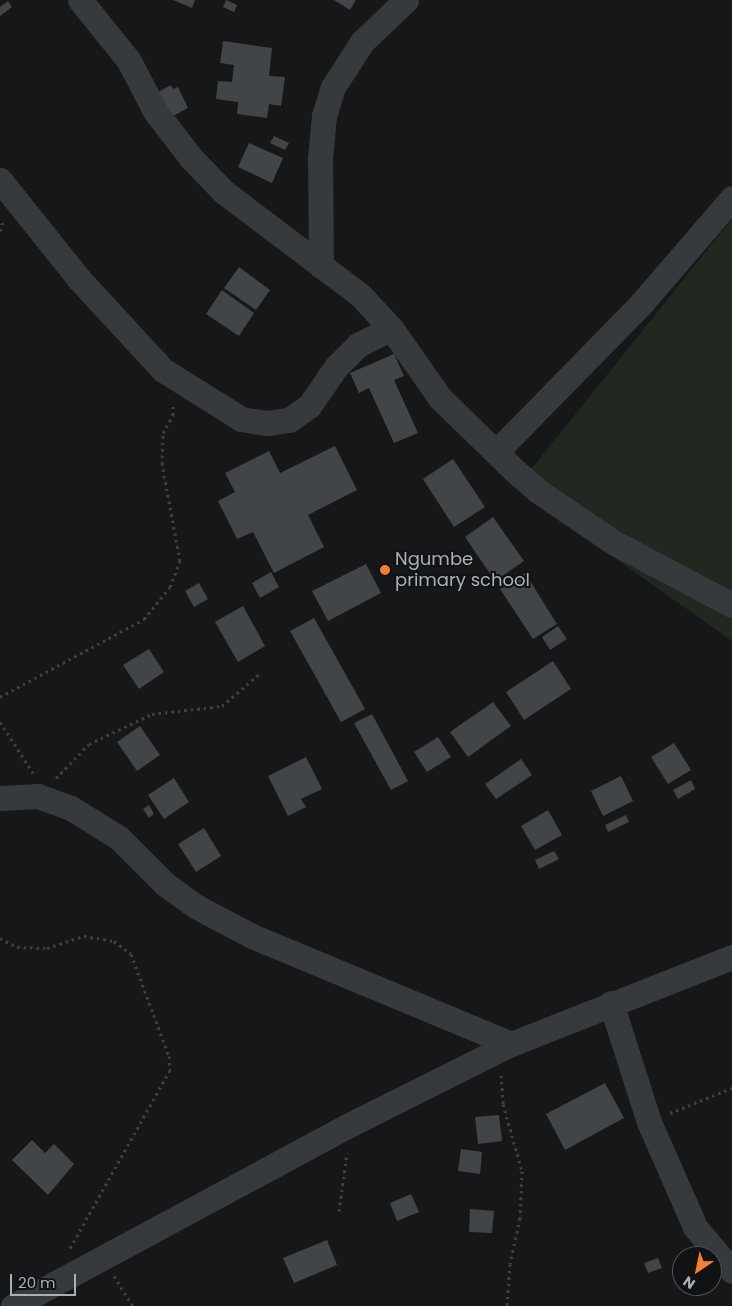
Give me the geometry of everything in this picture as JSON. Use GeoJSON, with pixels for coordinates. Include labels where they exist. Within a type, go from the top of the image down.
{"type":"FeatureCollection","features":[{"type":"Feature","properties":{"kind":"street"},"geometry":{"type":"LineString","coordinates":[[80,0],[128,61],[155,111],[192,159],[224,192],[360,295],[391,328],[440,398],[538,491],[613,542],[732,605]]}},
{"type":"Feature","properties":{"kind":"street"},"geometry":{"type":"LineString","coordinates":[[321,266],[320,159],[324,116],[332,87],[362,42],[406,0]]}},
{"type":"Feature","properties":{"kind":"street"},"geometry":{"type":"LineString","coordinates":[[0,180],[79,280],[163,370],[241,419],[267,423],[289,420],[309,406],[336,367],[358,345],[391,328]]}},
{"type":"Feature","properties":{"kind":"street"},"geometry":{"type":"LineString","coordinates":[[496,452],[640,305],[732,198]]}},
{"type":"Feature","properties":{"kind":"street"},"geometry":{"type":"LineString","coordinates":[[0,798],[38,796],[70,808],[119,838],[165,884],[197,908],[252,936],[505,1046]]}},
{"type":"Feature","properties":{"kind":"street"},"geometry":{"type":"LineString","coordinates":[[13,1306],[347,1126],[505,1046],[610,1003],[732,957]]}},
{"type":"Feature","properties":{"kind":"street"},"geometry":{"type":"LineString","coordinates":[[610,1003],[649,1122],[695,1228],[732,1271]]}},
{"type":"Feature","properties":{"kind":"path"},"geometry":{"type":"LineString","coordinates":[[0,697],[144,619],[170,587],[180,561],[162,464],[163,433],[173,415],[172,396],[163,370]]}},
{"type":"Feature","properties":{"kind":"path"},"geometry":{"type":"LineString","coordinates":[[38,796],[89,744],[152,714],[222,706],[258,675]]}},
{"type":"Feature","properties":{"kind":"path"},"geometry":{"type":"LineString","coordinates":[[0,722],[33,772],[38,796]]}},
{"type":"Feature","properties":{"kind":"path"},"geometry":{"type":"LineString","coordinates":[[0,938],[17,947],[47,948],[84,936],[114,941],[131,954],[169,1056],[170,1070],[67,1253]]}},
{"type":"Feature","properties":{"kind":"path"},"geometry":{"type":"LineString","coordinates":[[505,1046],[503,1104],[522,1171],[520,1218],[510,1264],[507,1306]]}},
{"type":"Feature","properties":{"kind":"path"},"geometry":{"type":"LineString","coordinates":[[649,1122],[732,1088]]}},
{"type":"Feature","properties":{"kind":"path"},"geometry":{"type":"LineString","coordinates":[[339,1212],[347,1161]]}},
{"type":"Feature","properties":{"kind":"path"},"geometry":{"type":"LineString","coordinates":[[101,1257],[133,1306]]}},
{"type":"Feature","properties":{"kind":"shaded area"},"geometry":{"type":"Polygon","coordinates":[[[732,219],[732,641],[516,488],[732,219]]]}},
{"type":"Feature","properties":{"kind":"building"},"geometry":{"type":"Polygon","coordinates":[[[173,0],[195,0],[192,8],[173,0]]]}},
{"type":"Feature","properties":{"kind":"building"},"geometry":{"type":"Polygon","coordinates":[[[226,0],[237,5],[234,12],[223,7],[226,0]]]}},
{"type":"Feature","properties":{"kind":"building"},"geometry":{"type":"Polygon","coordinates":[[[334,0],[356,0],[350,10],[334,0]]]}},
{"type":"Feature","properties":{"kind":"building"},"geometry":{"type":"Polygon","coordinates":[[[8,1],[12,7],[0,16],[0,7],[8,1]]]}},
{"type":"Feature","properties":{"kind":"building"},"geometry":{"type":"Polygon","coordinates":[[[223,41],[272,48],[269,76],[285,77],[281,106],[269,104],[267,118],[237,114],[238,102],[216,99],[218,81],[232,82],[234,65],[220,63],[223,41]]]}},
{"type":"Feature","properties":{"kind":"building"},"geometry":{"type":"Polygon","coordinates":[[[171,85],[173,89],[178,87],[188,108],[171,117],[158,92],[171,85]]]}},
{"type":"Feature","properties":{"kind":"building"},"geometry":{"type":"Polygon","coordinates":[[[274,136],[289,143],[285,150],[270,143],[274,136]]]}},
{"type":"Feature","properties":{"kind":"building"},"geometry":{"type":"Polygon","coordinates":[[[249,143],[283,158],[272,183],[238,167],[249,143]]]}},
{"type":"Feature","properties":{"kind":"building"},"geometry":{"type":"Polygon","coordinates":[[[239,267],[270,290],[256,310],[224,288],[239,267]]]}},
{"type":"Feature","properties":{"kind":"building"},"geometry":{"type":"Polygon","coordinates":[[[222,290],[254,313],[239,336],[206,314],[222,290]]]}},
{"type":"Feature","properties":{"kind":"building"},"geometry":{"type":"Polygon","coordinates":[[[394,354],[404,376],[394,380],[418,433],[394,443],[369,388],[359,393],[350,373],[394,354]]]}},
{"type":"Feature","properties":{"kind":"building"},"geometry":{"type":"Polygon","coordinates":[[[335,446],[357,490],[308,515],[324,547],[274,573],[253,532],[237,539],[218,501],[235,492],[225,473],[269,451],[280,473],[335,446]]]}},
{"type":"Feature","properties":{"kind":"building"},"geometry":{"type":"Polygon","coordinates":[[[453,459],[485,507],[454,527],[423,479],[453,459]]]}},
{"type":"Feature","properties":{"kind":"building"},"geometry":{"type":"Polygon","coordinates":[[[493,517],[524,561],[495,581],[465,537],[493,517]]]}},
{"type":"Feature","properties":{"kind":"building"},"geometry":{"type":"Polygon","coordinates":[[[366,564],[381,593],[328,621],[312,591],[366,564]]]}},
{"type":"Feature","properties":{"kind":"building"},"geometry":{"type":"Polygon","coordinates":[[[271,572],[279,587],[260,598],[252,583],[271,572]]]}},
{"type":"Feature","properties":{"kind":"building"},"geometry":{"type":"Polygon","coordinates":[[[525,573],[557,624],[533,639],[500,589],[525,573]]]}},
{"type":"Feature","properties":{"kind":"building"},"geometry":{"type":"Polygon","coordinates":[[[199,583],[208,599],[194,607],[185,591],[199,583]]]}},
{"type":"Feature","properties":{"kind":"building"},"geometry":{"type":"Polygon","coordinates":[[[243,606],[265,646],[238,662],[215,622],[243,606]]]}},
{"type":"Feature","properties":{"kind":"building"},"geometry":{"type":"Polygon","coordinates":[[[314,618],[365,709],[341,722],[290,631],[314,618]]]}},
{"type":"Feature","properties":{"kind":"building"},"geometry":{"type":"Polygon","coordinates":[[[558,626],[567,639],[550,650],[542,637],[558,626]]]}},
{"type":"Feature","properties":{"kind":"building"},"geometry":{"type":"Polygon","coordinates":[[[149,649],[164,672],[139,689],[123,665],[149,649]]]}},
{"type":"Feature","properties":{"kind":"building"},"geometry":{"type":"Polygon","coordinates":[[[553,661],[571,689],[524,720],[506,692],[553,661]]]}},
{"type":"Feature","properties":{"kind":"building"},"geometry":{"type":"Polygon","coordinates":[[[493,702],[511,726],[468,757],[450,732],[493,702]]]}},
{"type":"Feature","properties":{"kind":"building"},"geometry":{"type":"Polygon","coordinates":[[[372,714],[408,781],[391,790],[354,723],[372,714]]]}},
{"type":"Feature","properties":{"kind":"building"},"geometry":{"type":"Polygon","coordinates":[[[140,726],[160,755],[137,771],[117,742],[140,726]]]}},
{"type":"Feature","properties":{"kind":"building"},"geometry":{"type":"Polygon","coordinates":[[[438,737],[451,757],[427,772],[414,752],[438,737]]]}},
{"type":"Feature","properties":{"kind":"building"},"geometry":{"type":"Polygon","coordinates":[[[674,743],[691,770],[668,784],[651,757],[674,743]]]}},
{"type":"Feature","properties":{"kind":"building"},"geometry":{"type":"Polygon","coordinates":[[[306,757],[322,789],[301,799],[306,807],[288,816],[268,776],[306,757]]]}},
{"type":"Feature","properties":{"kind":"building"},"geometry":{"type":"Polygon","coordinates":[[[521,759],[532,775],[496,799],[485,784],[521,759]]]}},
{"type":"Feature","properties":{"kind":"building"},"geometry":{"type":"Polygon","coordinates":[[[621,776],[633,801],[603,816],[591,791],[621,776]]]}},
{"type":"Feature","properties":{"kind":"building"},"geometry":{"type":"Polygon","coordinates":[[[174,778],[189,802],[164,819],[148,795],[174,778]]]}},
{"type":"Feature","properties":{"kind":"building"},"geometry":{"type":"Polygon","coordinates":[[[691,780],[695,789],[678,799],[673,790],[691,780]]]}},
{"type":"Feature","properties":{"kind":"building"},"geometry":{"type":"Polygon","coordinates":[[[149,805],[154,814],[149,818],[143,809],[149,805]]]}},
{"type":"Feature","properties":{"kind":"building"},"geometry":{"type":"Polygon","coordinates":[[[548,810],[562,835],[535,850],[521,826],[548,810]]]}},
{"type":"Feature","properties":{"kind":"building"},"geometry":{"type":"Polygon","coordinates":[[[626,815],[629,822],[608,832],[605,825],[626,815]]]}},
{"type":"Feature","properties":{"kind":"building"},"geometry":{"type":"Polygon","coordinates":[[[204,828],[221,856],[196,872],[178,844],[204,828]]]}},
{"type":"Feature","properties":{"kind":"building"},"geometry":{"type":"Polygon","coordinates":[[[554,851],[559,859],[539,869],[535,860],[554,851]]]}},
{"type":"Feature","properties":{"kind":"building"},"geometry":{"type":"Polygon","coordinates":[[[605,1083],[624,1118],[565,1150],[546,1114],[605,1083]]]}},
{"type":"Feature","properties":{"kind":"building"},"geometry":{"type":"Polygon","coordinates":[[[499,1115],[502,1141],[478,1144],[475,1117],[499,1115]]]}},
{"type":"Feature","properties":{"kind":"building"},"geometry":{"type":"Polygon","coordinates":[[[32,1140],[45,1153],[54,1144],[74,1164],[48,1195],[12,1160],[32,1140]]]}},
{"type":"Feature","properties":{"kind":"building"},"geometry":{"type":"Polygon","coordinates":[[[461,1149],[482,1152],[480,1174],[458,1171],[461,1149]]]}},
{"type":"Feature","properties":{"kind":"building"},"geometry":{"type":"Polygon","coordinates":[[[411,1194],[419,1212],[397,1221],[390,1203],[411,1194]]]}},
{"type":"Feature","properties":{"kind":"building"},"geometry":{"type":"Polygon","coordinates":[[[470,1209],[494,1211],[492,1233],[469,1232],[470,1209]]]}},
{"type":"Feature","properties":{"kind":"building"},"geometry":{"type":"Polygon","coordinates":[[[327,1240],[337,1265],[294,1283],[283,1258],[327,1240]]]}},
{"type":"Feature","properties":{"kind":"building"},"geometry":{"type":"Polygon","coordinates":[[[658,1258],[662,1268],[648,1273],[644,1263],[658,1258]]]}},
{"type":"Feature","properties":{"kind":"place","name":"Ngumbe primary school"},"geometry":{"type":"Point","coordinates":[385,570]}}]}
